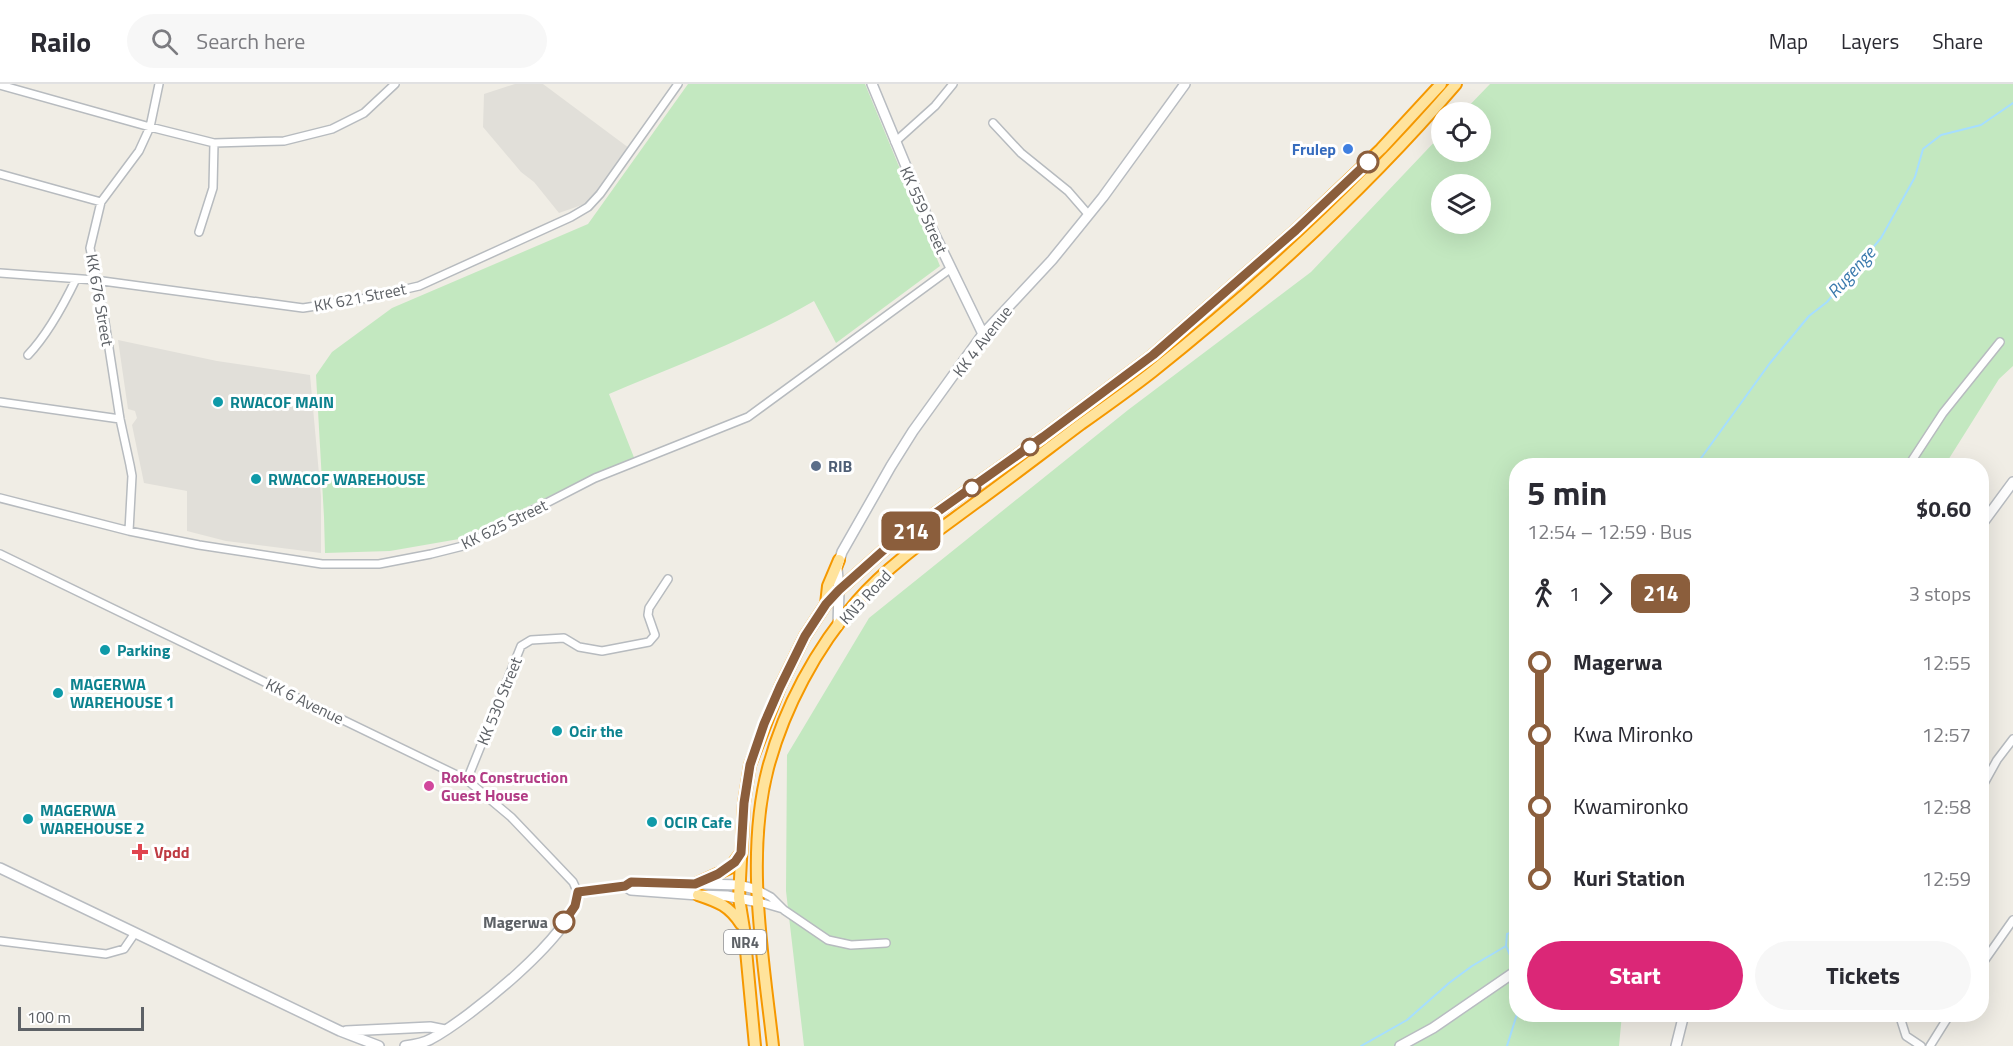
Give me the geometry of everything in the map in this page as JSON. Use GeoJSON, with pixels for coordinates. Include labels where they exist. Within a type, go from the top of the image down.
{"type":"FeatureCollection","features":[{"type":"Feature","properties":{"kind":"highway","name":"NR4"},"geometry":{"type":"LineString","coordinates":[[754,1046],[744,929],[739,898],[744,803],[750,765],[780,687],[800,646],[826,604],[885,549],[1043,437],[1153,355],[1296,230],[1381,149],[1441,84]]}},
{"type":"Feature","properties":{"kind":"highway","name":"KN3 Road"},"geometry":{"type":"LineString","coordinates":[[773,1046],[758,890],[761,808],[768,770],[792,705],[812,663],[838,626],[859,600],[898,563],[1151,373],[1256,286],[1309,238],[1390,156],[1456,84]]}},
{"type":"Feature","properties":{"kind":"highway"},"geometry":{"type":"LineString","coordinates":[[1381,149],[1390,156]]}},
{"type":"Feature","properties":{"kind":"highway"},"geometry":{"type":"LineString","coordinates":[[826,604],[828,586],[838,564],[847,574],[856,574]]}},
{"type":"Feature","properties":{"kind":"highway"},"geometry":{"type":"LineString","coordinates":[[741,853],[729,868],[697,890],[733,912],[744,929]]}},
{"type":"Feature","properties":{"kind":"main road","name":"KK 559 Street"},"geometry":{"type":"LineString","coordinates":[[872,84],[932,230],[983,334]]}},
{"type":"Feature","properties":{"kind":"main road","name":"KK 4 Avenue"},"geometry":{"type":"LineString","coordinates":[[838,564],[885,476],[913,430],[983,334],[1052,260],[1185,84]]}},
{"type":"Feature","properties":{"kind":"main road"},"geometry":{"type":"LineString","coordinates":[[1989,515],[2013,482]]}},
{"type":"Feature","properties":{"kind":"main road"},"geometry":{"type":"LineString","coordinates":[[838,564],[838,626]]}},
{"type":"Feature","properties":{"kind":"main road"},"geometry":{"type":"LineString","coordinates":[[0,868],[340,1031],[379,1046]]}},
{"type":"Feature","properties":{"kind":"main road"},"geometry":{"type":"LineString","coordinates":[[405,1046],[430,1041],[491,998],[540,953],[573,910],[578,892],[625,886],[631,882],[697,890],[759,902]]}},
{"type":"Feature","properties":{"kind":"main road"},"geometry":{"type":"LineString","coordinates":[[697,890],[739,885],[758,890]]}},
{"type":"Feature","properties":{"kind":"main road"},"geometry":{"type":"LineString","coordinates":[[1400,1046],[1433,1028],[1509,976]]}},
{"type":"Feature","properties":{"kind":"main road"},"geometry":{"type":"LineString","coordinates":[[1676,1046],[1682,1022]]}},
{"type":"Feature","properties":{"kind":"main road"},"geometry":{"type":"LineString","coordinates":[[340,1031],[430,1027],[445,1030]]}},
{"type":"Feature","properties":{"kind":"street","name":"KK 676 Street"},"geometry":{"type":"LineString","coordinates":[[129,531],[132,476],[90,248],[101,202],[139,151],[150,127],[159,84]]}},
{"type":"Feature","properties":{"kind":"street"},"geometry":{"type":"LineString","coordinates":[[0,85],[214,143],[284,141],[332,129],[364,113],[395,84]]}},
{"type":"Feature","properties":{"kind":"street","name":"KK 621 Street"},"geometry":{"type":"LineString","coordinates":[[0,273],[95,280],[303,308],[367,298],[419,286],[571,217],[588,207],[600,194],[678,84]]}},
{"type":"Feature","properties":{"kind":"street"},"geometry":{"type":"LineString","coordinates":[[895,142],[935,106],[953,84]]}},
{"type":"Feature","properties":{"kind":"street"},"geometry":{"type":"LineString","coordinates":[[993,123],[1021,153],[1068,191],[1088,214]]}},
{"type":"Feature","properties":{"kind":"street"},"geometry":{"type":"LineString","coordinates":[[199,232],[213,188],[214,143]]}},
{"type":"Feature","properties":{"kind":"street"},"geometry":{"type":"LineString","coordinates":[[0,174],[101,202]]}},
{"type":"Feature","properties":{"kind":"street","name":"KK 625 Street"},"geometry":{"type":"LineString","coordinates":[[0,498],[129,531],[199,545],[322,564],[380,564],[463,546],[595,478],[748,417],[950,269]]}},
{"type":"Feature","properties":{"kind":"street"},"geometry":{"type":"LineString","coordinates":[[28,355],[40,343],[76,279]]}},
{"type":"Feature","properties":{"kind":"street"},"geometry":{"type":"LineString","coordinates":[[1914,458],[1943,413],[2000,342]]}},
{"type":"Feature","properties":{"kind":"street"},"geometry":{"type":"LineString","coordinates":[[0,402],[120,419]]}},
{"type":"Feature","properties":{"kind":"street","name":"KK 6 Avenue"},"geometry":{"type":"LineString","coordinates":[[0,554],[467,780],[511,817],[573,882],[578,892]]}},
{"type":"Feature","properties":{"kind":"street","name":"KK 530 Street"},"geometry":{"type":"LineString","coordinates":[[467,780],[521,646],[531,640],[564,638],[579,647],[602,651],[649,642],[655,635],[648,615],[649,608],[668,579]]}},
{"type":"Feature","properties":{"kind":"street"},"geometry":{"type":"LineString","coordinates":[[1989,774],[2013,739]]}},
{"type":"Feature","properties":{"kind":"street"},"geometry":{"type":"LineString","coordinates":[[758,890],[771,897],[784,910],[828,940],[851,945],[886,943]]}},
{"type":"Feature","properties":{"kind":"street"},"geometry":{"type":"LineString","coordinates":[[759,902],[784,910]]}},
{"type":"Feature","properties":{"kind":"street"},"geometry":{"type":"LineString","coordinates":[[1989,954],[2013,921]]}},
{"type":"Feature","properties":{"kind":"street"},"geometry":{"type":"LineString","coordinates":[[0,940],[106,954],[124,949],[135,933]]}},
{"type":"Feature","properties":{"kind":"street"},"geometry":{"type":"LineString","coordinates":[[1902,1022],[1906,1036],[1921,1046]]}},
{"type":"Feature","properties":{"kind":"street"},"geometry":{"type":"LineString","coordinates":[[1930,1046],[1945,1022]]}},
{"type":"Feature","properties":{"kind":"shaded area"},"geometry":{"type":"Polygon","coordinates":[[[515,84],[543,84],[629,148],[593,201],[559,213],[483,127],[484,94],[515,84]]]}},
{"type":"Feature","properties":{"kind":"shaded area"},"geometry":{"type":"Polygon","coordinates":[[[118,340],[217,361],[310,375],[321,496],[321,553],[226,541],[187,531],[187,491],[144,483],[132,425],[137,418],[135,411],[128,409],[118,340]]]}},
{"type":"Feature","properties":{"kind":"green space"},"geometry":{"type":"Polygon","coordinates":[[[688,84],[865,84],[940,266],[836,343],[814,301],[739,339],[609,394],[635,460],[588,478],[459,539],[390,551],[325,553],[316,375],[332,352],[392,308],[588,224],[688,84]]]}},
{"type":"Feature","properties":{"kind":"green space"},"geometry":{"type":"Polygon","coordinates":[[[1490,84],[2013,84],[2013,366],[1999,379],[1949,458],[1509,458],[1509,1022],[1621,1022],[1619,1046],[804,1046],[786,891],[787,755],[869,618],[1128,410],[1311,272],[1431,146],[1431,162],[1491,162],[1491,102],[1473,102],[1490,84]]]}},
{"type":"Feature","properties":{"kind":"waterway","name":"Rugenge"},"geometry":{"type":"LineString","coordinates":[[1701,458],[1770,363],[1809,316],[1827,302],[1881,238],[1915,177],[1923,149],[1941,135],[1981,125],[2013,103]]}},
{"type":"Feature","properties":{"kind":"waterway","name":"Rugenge"},"geometry":{"type":"LineString","coordinates":[[1509,933],[1506,946],[1509,953]]}},
{"type":"Feature","properties":{"kind":"waterway"},"geometry":{"type":"LineString","coordinates":[[1361,1046],[1407,1020],[1449,983],[1506,946]]}},
{"type":"Feature","properties":{"kind":"waterway","name":"Rugenge"},"geometry":{"type":"LineString","coordinates":[[1507,1046],[1514,1022]]}},
{"type":"Feature","properties":{"kind":"bus line","name":"214"},"geometry":{"type":"LineString","coordinates":[[564,922],[575,906],[578,892],[625,886],[631,882],[695,884],[729,868],[741,853],[744,803],[750,765],[764,724],[805,636],[826,604],[885,549],[1043,437],[1153,355],[1296,230],[1368,162]]}},
{"type":"Feature","properties":{"kind":"place","name":"Frulep"},"geometry":{"type":"Point","coordinates":[1348,149]}},
{"type":"Feature","properties":{"kind":"place","name":"RWACOF MAIN"},"geometry":{"type":"Point","coordinates":[218,402]}},
{"type":"Feature","properties":{"kind":"place","name":"RIB"},"geometry":{"type":"Point","coordinates":[816,466]}},
{"type":"Feature","properties":{"kind":"place","name":"RWACOF WAREHOUSE"},"geometry":{"type":"Point","coordinates":[256,479]}},
{"type":"Feature","properties":{"kind":"place","name":"Parking"},"geometry":{"type":"Point","coordinates":[105,650]}},
{"type":"Feature","properties":{"kind":"place","name":"MAGERWA WAREHOUSE 1"},"geometry":{"type":"Point","coordinates":[58,693]}},
{"type":"Feature","properties":{"kind":"place","name":"Ocir the"},"geometry":{"type":"Point","coordinates":[557,731]}},
{"type":"Feature","properties":{"kind":"place","name":"Roko Construction Guest House"},"geometry":{"type":"Point","coordinates":[429,786]}},
{"type":"Feature","properties":{"kind":"place","name":"MAGERWA WAREHOUSE 2"},"geometry":{"type":"Point","coordinates":[28,819]}},
{"type":"Feature","properties":{"kind":"place","name":"OCIR Cafe"},"geometry":{"type":"Point","coordinates":[652,822]}},
{"type":"Feature","properties":{"kind":"place","name":"Vpdd"},"geometry":{"type":"Point","coordinates":[140,852]}},
{"type":"Feature","properties":{"kind":"place","name":"Magerwa"},"geometry":{"type":"Point","coordinates":[564,922]}}]}
